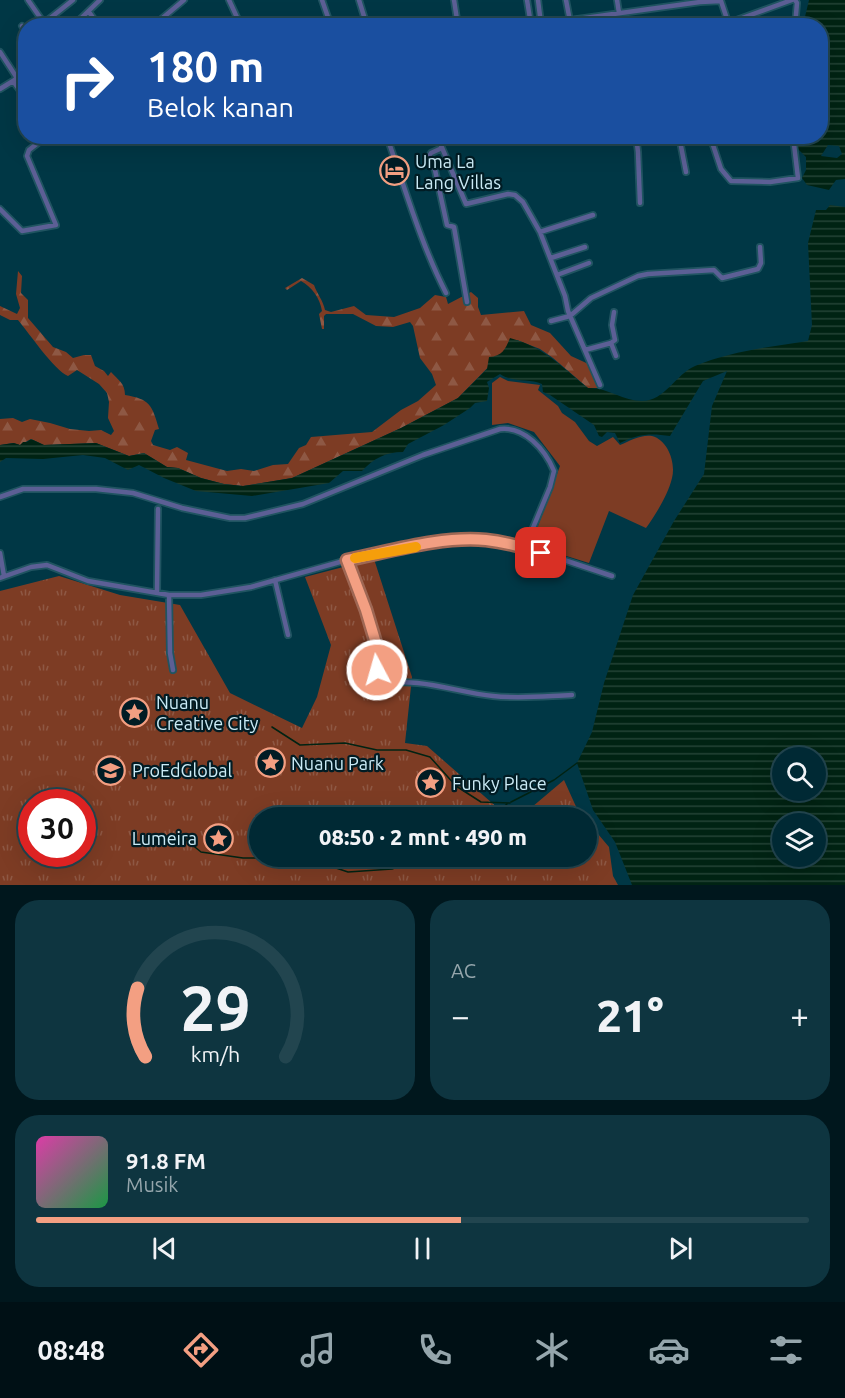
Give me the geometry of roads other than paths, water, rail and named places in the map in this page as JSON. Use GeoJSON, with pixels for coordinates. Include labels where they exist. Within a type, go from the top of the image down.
{"type":"FeatureCollection","features":[{"type":"Feature","properties":{"kind":"street"},"geometry":{"type":"LineString","coordinates":[[28,0],[41,18]]}},
{"type":"Feature","properties":{"kind":"street"},"geometry":{"type":"LineString","coordinates":[[52,18],[73,0]]}},
{"type":"Feature","properties":{"kind":"street"},"geometry":{"type":"LineString","coordinates":[[84,18],[100,0]]}},
{"type":"Feature","properties":{"kind":"street"},"geometry":{"type":"LineString","coordinates":[[163,18],[184,0]]}},
{"type":"Feature","properties":{"kind":"street"},"geometry":{"type":"LineString","coordinates":[[229,0],[237,18]]}},
{"type":"Feature","properties":{"kind":"street"},"geometry":{"type":"LineString","coordinates":[[322,0],[328,18]]}},
{"type":"Feature","properties":{"kind":"street"},"geometry":{"type":"LineString","coordinates":[[359,0],[365,18]]}},
{"type":"Feature","properties":{"kind":"street"},"geometry":{"type":"LineString","coordinates":[[454,0],[457,18]]}},
{"type":"Feature","properties":{"kind":"street"},"geometry":{"type":"LineString","coordinates":[[527,0],[528,18]]}},
{"type":"Feature","properties":{"kind":"street"},"geometry":{"type":"LineString","coordinates":[[538,0],[540,18]]}},
{"type":"Feature","properties":{"kind":"street"},"geometry":{"type":"LineString","coordinates":[[566,0],[569,18]]}},
{"type":"Feature","properties":{"kind":"street"},"geometry":{"type":"LineString","coordinates":[[617,0],[619,13]]}},
{"type":"Feature","properties":{"kind":"street"},"geometry":{"type":"LineString","coordinates":[[659,0],[660,8]]}},
{"type":"Feature","properties":{"kind":"street"},"geometry":{"type":"LineString","coordinates":[[588,18],[660,8],[677,2],[721,0],[726,18]]}},
{"type":"Feature","properties":{"kind":"street"},"geometry":{"type":"LineString","coordinates":[[746,18],[795,0],[795,18]]}},
{"type":"Feature","properties":{"kind":"street"},"geometry":{"type":"LineString","coordinates":[[89,12],[93,18]]}},
{"type":"Feature","properties":{"kind":"street"},"geometry":{"type":"LineString","coordinates":[[0,52],[18,85]]}},
{"type":"Feature","properties":{"kind":"street"},"geometry":{"type":"LineString","coordinates":[[0,89],[18,77]]}},
{"type":"Feature","properties":{"kind":"street"},"geometry":{"type":"LineString","coordinates":[[0,209],[22,231],[56,225],[27,156],[29,150],[37,144]]}},
{"type":"Feature","properties":{"kind":"street"},"geometry":{"type":"LineString","coordinates":[[389,144],[427,253],[446,293]]}},
{"type":"Feature","properties":{"kind":"street"},"geometry":{"type":"LineString","coordinates":[[440,144],[466,204],[500,195],[515,195],[529,209],[551,258],[570,316],[600,385]]}},
{"type":"Feature","properties":{"kind":"street"},"geometry":{"type":"LineString","coordinates":[[637,144],[640,203]]}},
{"type":"Feature","properties":{"kind":"street"},"geometry":{"type":"LineString","coordinates":[[681,144],[686,172]]}},
{"type":"Feature","properties":{"kind":"street"},"geometry":{"type":"LineString","coordinates":[[713,145],[721,169],[731,181],[770,182],[798,178],[794,144]]}},
{"type":"Feature","properties":{"kind":"street"},"geometry":{"type":"LineString","coordinates":[[442,148],[429,155],[435,170],[447,225],[454,227],[467,302]]}},
{"type":"Feature","properties":{"kind":"street"},"geometry":{"type":"LineString","coordinates":[[540,232],[593,215]]}},
{"type":"Feature","properties":{"kind":"street"},"geometry":{"type":"LineString","coordinates":[[551,258],[585,247]]}},
{"type":"Feature","properties":{"kind":"street"},"geometry":{"type":"LineString","coordinates":[[551,321],[570,316],[598,294],[645,274],[714,270],[723,278],[757,270],[761,266],[760,247]]}},
{"type":"Feature","properties":{"kind":"street"},"geometry":{"type":"LineString","coordinates":[[557,275],[589,263]]}},
{"type":"Feature","properties":{"kind":"street"},"geometry":{"type":"LineString","coordinates":[[585,350],[611,343],[615,338],[612,322],[614,312]]}},
{"type":"Feature","properties":{"kind":"street"},"geometry":{"type":"LineString","coordinates":[[611,343],[615,356]]}},
{"type":"Feature","properties":{"kind":"street"},"geometry":{"type":"LineString","coordinates":[[0,497],[23,489],[96,489],[133,493],[182,508],[230,518],[245,518],[303,504],[423,455],[500,429],[510,428],[520,431],[531,439],[554,471],[550,487],[525,547]]}},
{"type":"Feature","properties":{"kind":"street"},"geometry":{"type":"LineString","coordinates":[[156,593],[158,509]]}},
{"type":"Feature","properties":{"kind":"street"},"geometry":{"type":"LineString","coordinates":[[0,553],[2,577],[31,567],[47,565],[88,581],[169,595],[218,594],[347,560],[464,540],[486,540],[525,547],[612,576]]}},
{"type":"Feature","properties":{"kind":"street"},"geometry":{"type":"LineString","coordinates":[[347,560],[378,650],[379,685],[416,682],[453,690],[510,697],[572,695]]}},
{"type":"Feature","properties":{"kind":"street"},"geometry":{"type":"LineString","coordinates":[[275,580],[288,635]]}},
{"type":"Feature","properties":{"kind":"street"},"geometry":{"type":"LineString","coordinates":[[169,595],[170,653],[173,670]]}},
{"type":"Feature","properties":{"kind":"waterway"},"geometry":{"type":"LineString","coordinates":[[272,727],[300,745],[345,743],[377,750],[406,750],[430,757],[456,786],[481,802],[510,803]]}},
{"type":"Feature","properties":{"kind":"waterway"},"geometry":{"type":"LineString","coordinates":[[511,802],[554,780],[577,763]]}},
{"type":"Feature","properties":{"kind":"waterway"},"geometry":{"type":"LineString","coordinates":[[503,807],[507,804]]}},
{"type":"Feature","properties":{"kind":"waterway"},"geometry":{"type":"LineString","coordinates":[[156,835],[185,839],[201,852],[249,858]]}},
{"type":"Feature","properties":{"kind":"waterway"},"geometry":{"type":"LineString","coordinates":[[333,867],[348,872],[397,867]]}},
{"type":"Feature","properties":{"kind":"place","name":"Uma La Lang Villas"},"geometry":{"type":"Point","coordinates":[394,171]}},
{"type":"Feature","properties":{"kind":"place","name":"Nuanu Creative City"},"geometry":{"type":"Point","coordinates":[135,712]}},
{"type":"Feature","properties":{"kind":"place","name":"Nuanu Park"},"geometry":{"type":"Point","coordinates":[270,763]}},
{"type":"Feature","properties":{"kind":"place","name":"ProEdGlobal"},"geometry":{"type":"Point","coordinates":[111,770]}},
{"type":"Feature","properties":{"kind":"place","name":"Funky Place"},"geometry":{"type":"Point","coordinates":[431,783]}},
{"type":"Feature","properties":{"kind":"place","name":"Lumeira"},"geometry":{"type":"Point","coordinates":[218,838]}}]}
